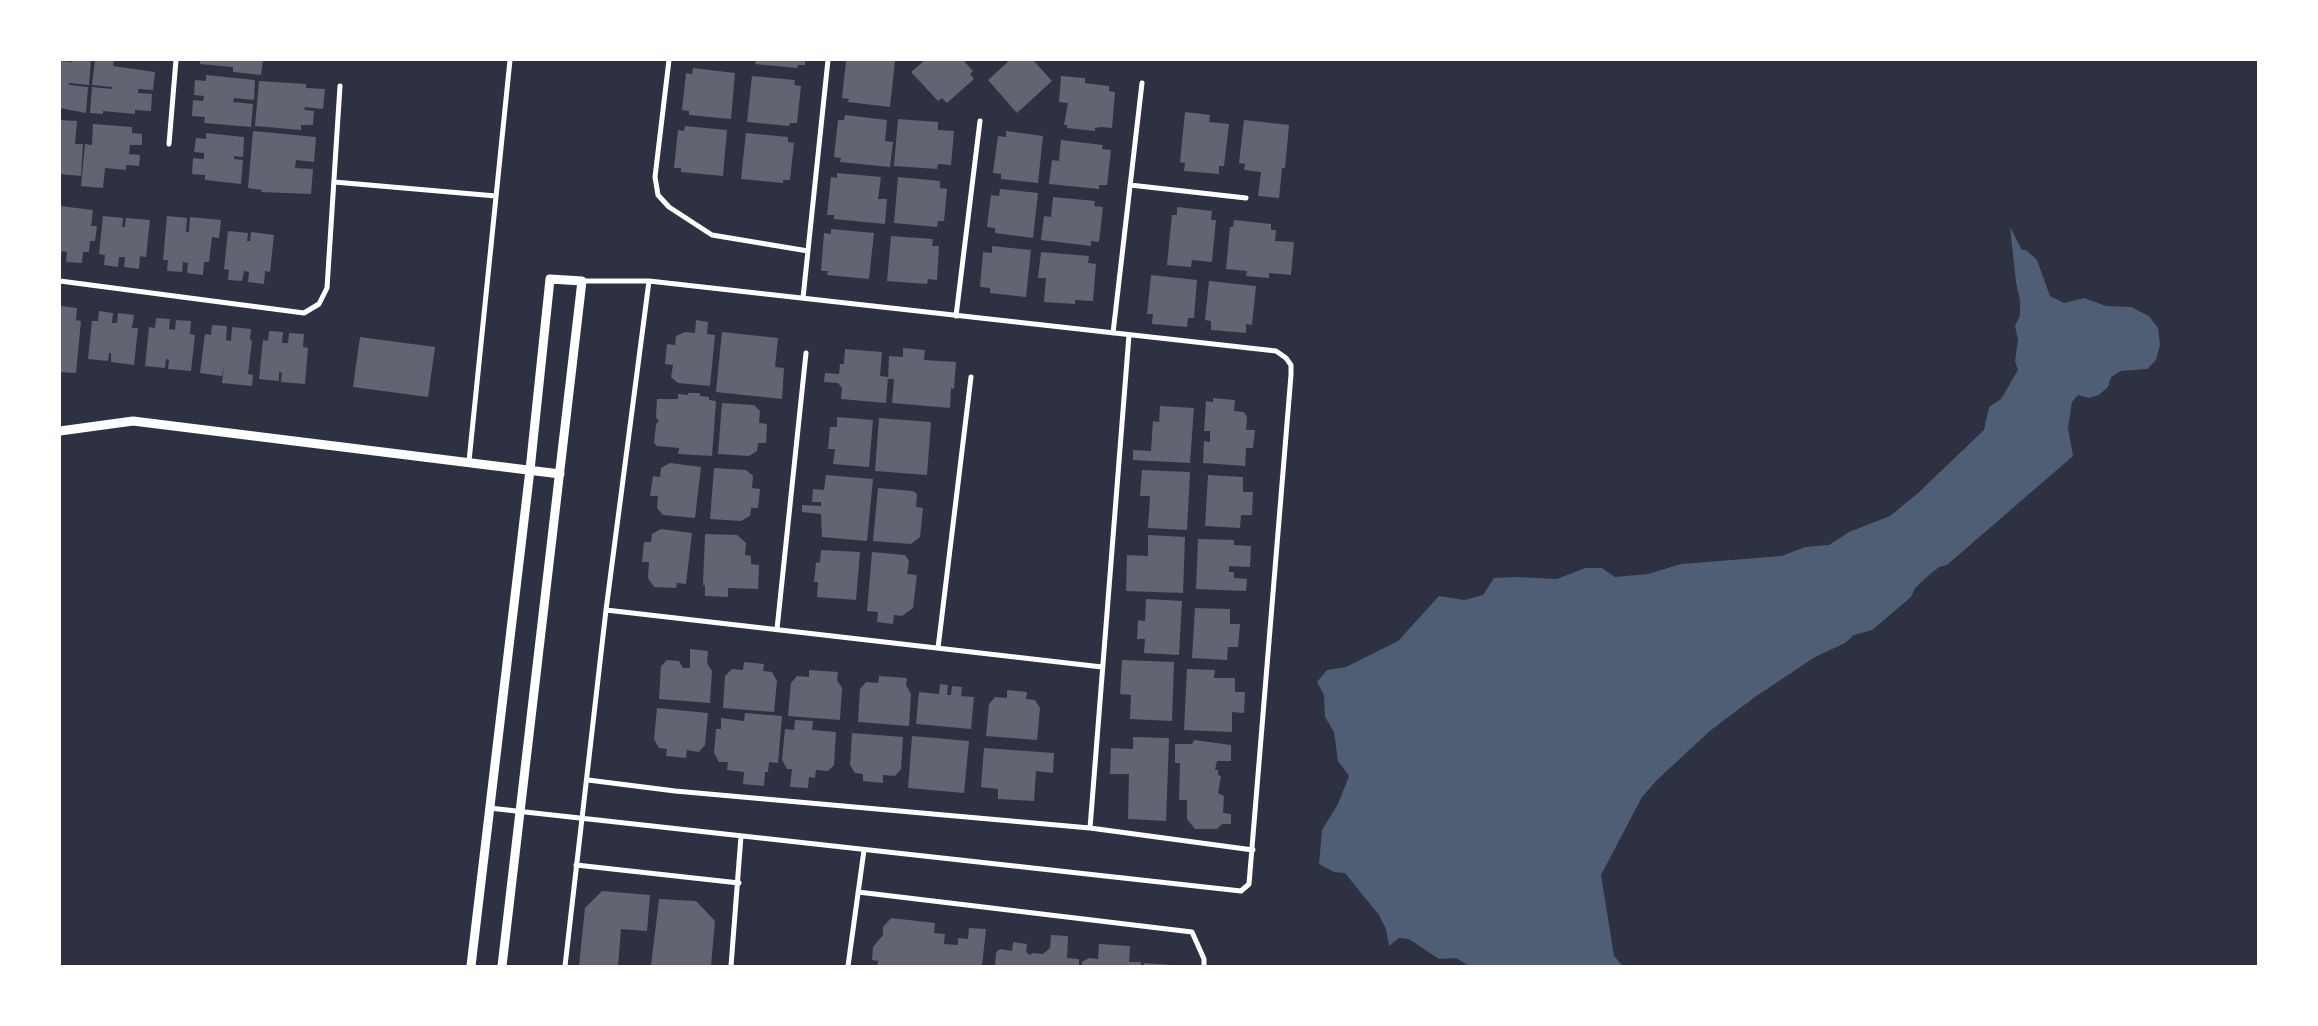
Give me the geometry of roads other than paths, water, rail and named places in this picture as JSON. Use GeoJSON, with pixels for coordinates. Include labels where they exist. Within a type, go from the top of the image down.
{"type":"FeatureCollection","features":[{"type":"Feature","properties":{"kind":"street"},"geometry":{"type":"LineString","coordinates":[[169,144],[176,60]]}},
{"type":"Feature","properties":{"kind":"street"},"geometry":{"type":"LineString","coordinates":[[469,461],[510,60]]}},
{"type":"Feature","properties":{"kind":"street"},"geometry":{"type":"LineString","coordinates":[[669,60],[655,177],[658,195],[669,207],[712,235],[808,251]]}},
{"type":"Feature","properties":{"kind":"street"},"geometry":{"type":"LineString","coordinates":[[803,298],[828,60]]}},
{"type":"Feature","properties":{"kind":"street"},"geometry":{"type":"LineString","coordinates":[[1113,333],[1142,83]]}},
{"type":"Feature","properties":{"kind":"street"},"geometry":{"type":"LineString","coordinates":[[60,281],[304,313],[320,304],[327,288],[340,86]]}},
{"type":"Feature","properties":{"kind":"street"},"geometry":{"type":"LineString","coordinates":[[956,316],[980,121]]}},
{"type":"Feature","properties":{"kind":"street"},"geometry":{"type":"LineString","coordinates":[[334,182],[496,196]]}},
{"type":"Feature","properties":{"kind":"street"},"geometry":{"type":"LineString","coordinates":[[1130,184],[1246,198]]}},
{"type":"Feature","properties":{"kind":"street"},"geometry":{"type":"LineString","coordinates":[[471,966],[489,808],[530,470],[550,279],[582,282],[649,282],[1113,333],[1276,352],[1286,358],[1291,365],[1253,850],[1249,884],[1241,891],[489,808]]}},
{"type":"Feature","properties":{"kind":"street"},"geometry":{"type":"LineString","coordinates":[[502,966],[582,282]]}},
{"type":"Feature","properties":{"kind":"street"},"geometry":{"type":"LineString","coordinates":[[564,966],[588,780],[606,610],[649,282]]}},
{"type":"Feature","properties":{"kind":"street"},"geometry":{"type":"LineString","coordinates":[[1090,828],[1129,335]]}},
{"type":"Feature","properties":{"kind":"street"},"geometry":{"type":"LineString","coordinates":[[777,628],[806,353]]}},
{"type":"Feature","properties":{"kind":"street"},"geometry":{"type":"LineString","coordinates":[[938,648],[971,377]]}},
{"type":"Feature","properties":{"kind":"street"},"geometry":{"type":"LineString","coordinates":[[60,431],[133,421],[469,461],[560,474]]}},
{"type":"Feature","properties":{"kind":"street"},"geometry":{"type":"LineString","coordinates":[[606,610],[777,628],[1102,667]]}},
{"type":"Feature","properties":{"kind":"street"},"geometry":{"type":"LineString","coordinates":[[588,780],[675,791],[1090,828],[1253,850]]}},
{"type":"Feature","properties":{"kind":"street"},"geometry":{"type":"LineString","coordinates":[[731,966],[739,883],[741,836]]}},
{"type":"Feature","properties":{"kind":"street"},"geometry":{"type":"LineString","coordinates":[[848,966],[864,850]]}},
{"type":"Feature","properties":{"kind":"street"},"geometry":{"type":"LineString","coordinates":[[576,865],[739,883]]}},
{"type":"Feature","properties":{"kind":"street"},"geometry":{"type":"LineString","coordinates":[[858,892],[1192,932],[1204,959],[1204,966]]}},
{"type":"Feature","properties":{"kind":"water"},"geometry":{"type":"Polygon","coordinates":[[[2010,227],[2022,250],[2026,250],[2037,260],[2050,296],[2064,303],[2084,298],[2106,306],[2131,307],[2149,316],[2158,328],[2160,345],[2156,360],[2147,369],[2121,371],[2111,377],[2108,387],[2099,395],[2089,398],[2078,395],[2072,402],[2068,428],[2073,456],[1947,565],[1939,567],[1929,575],[1915,588],[1911,597],[1872,630],[1854,635],[1845,643],[1815,657],[1755,697],[1711,730],[1657,780],[1642,797],[1601,875],[1614,956],[1623,966],[1469,966],[1456,958],[1439,959],[1409,939],[1399,938],[1389,946],[1386,929],[1379,915],[1345,873],[1334,872],[1319,864],[1322,830],[1338,804],[1349,776],[1338,761],[1334,732],[1325,717],[1324,695],[1317,682],[1327,670],[1346,667],[1398,641],[1439,596],[1464,600],[1483,595],[1494,578],[1557,579],[1585,568],[1602,568],[1615,577],[1648,574],[1681,564],[1782,556],[1805,547],[1829,545],[1849,532],[1890,516],[1918,493],[1984,430],[1989,407],[2001,399],[2018,370],[2015,361],[2018,340],[2015,326],[2020,315],[2020,301],[2010,227]]]}}]}
